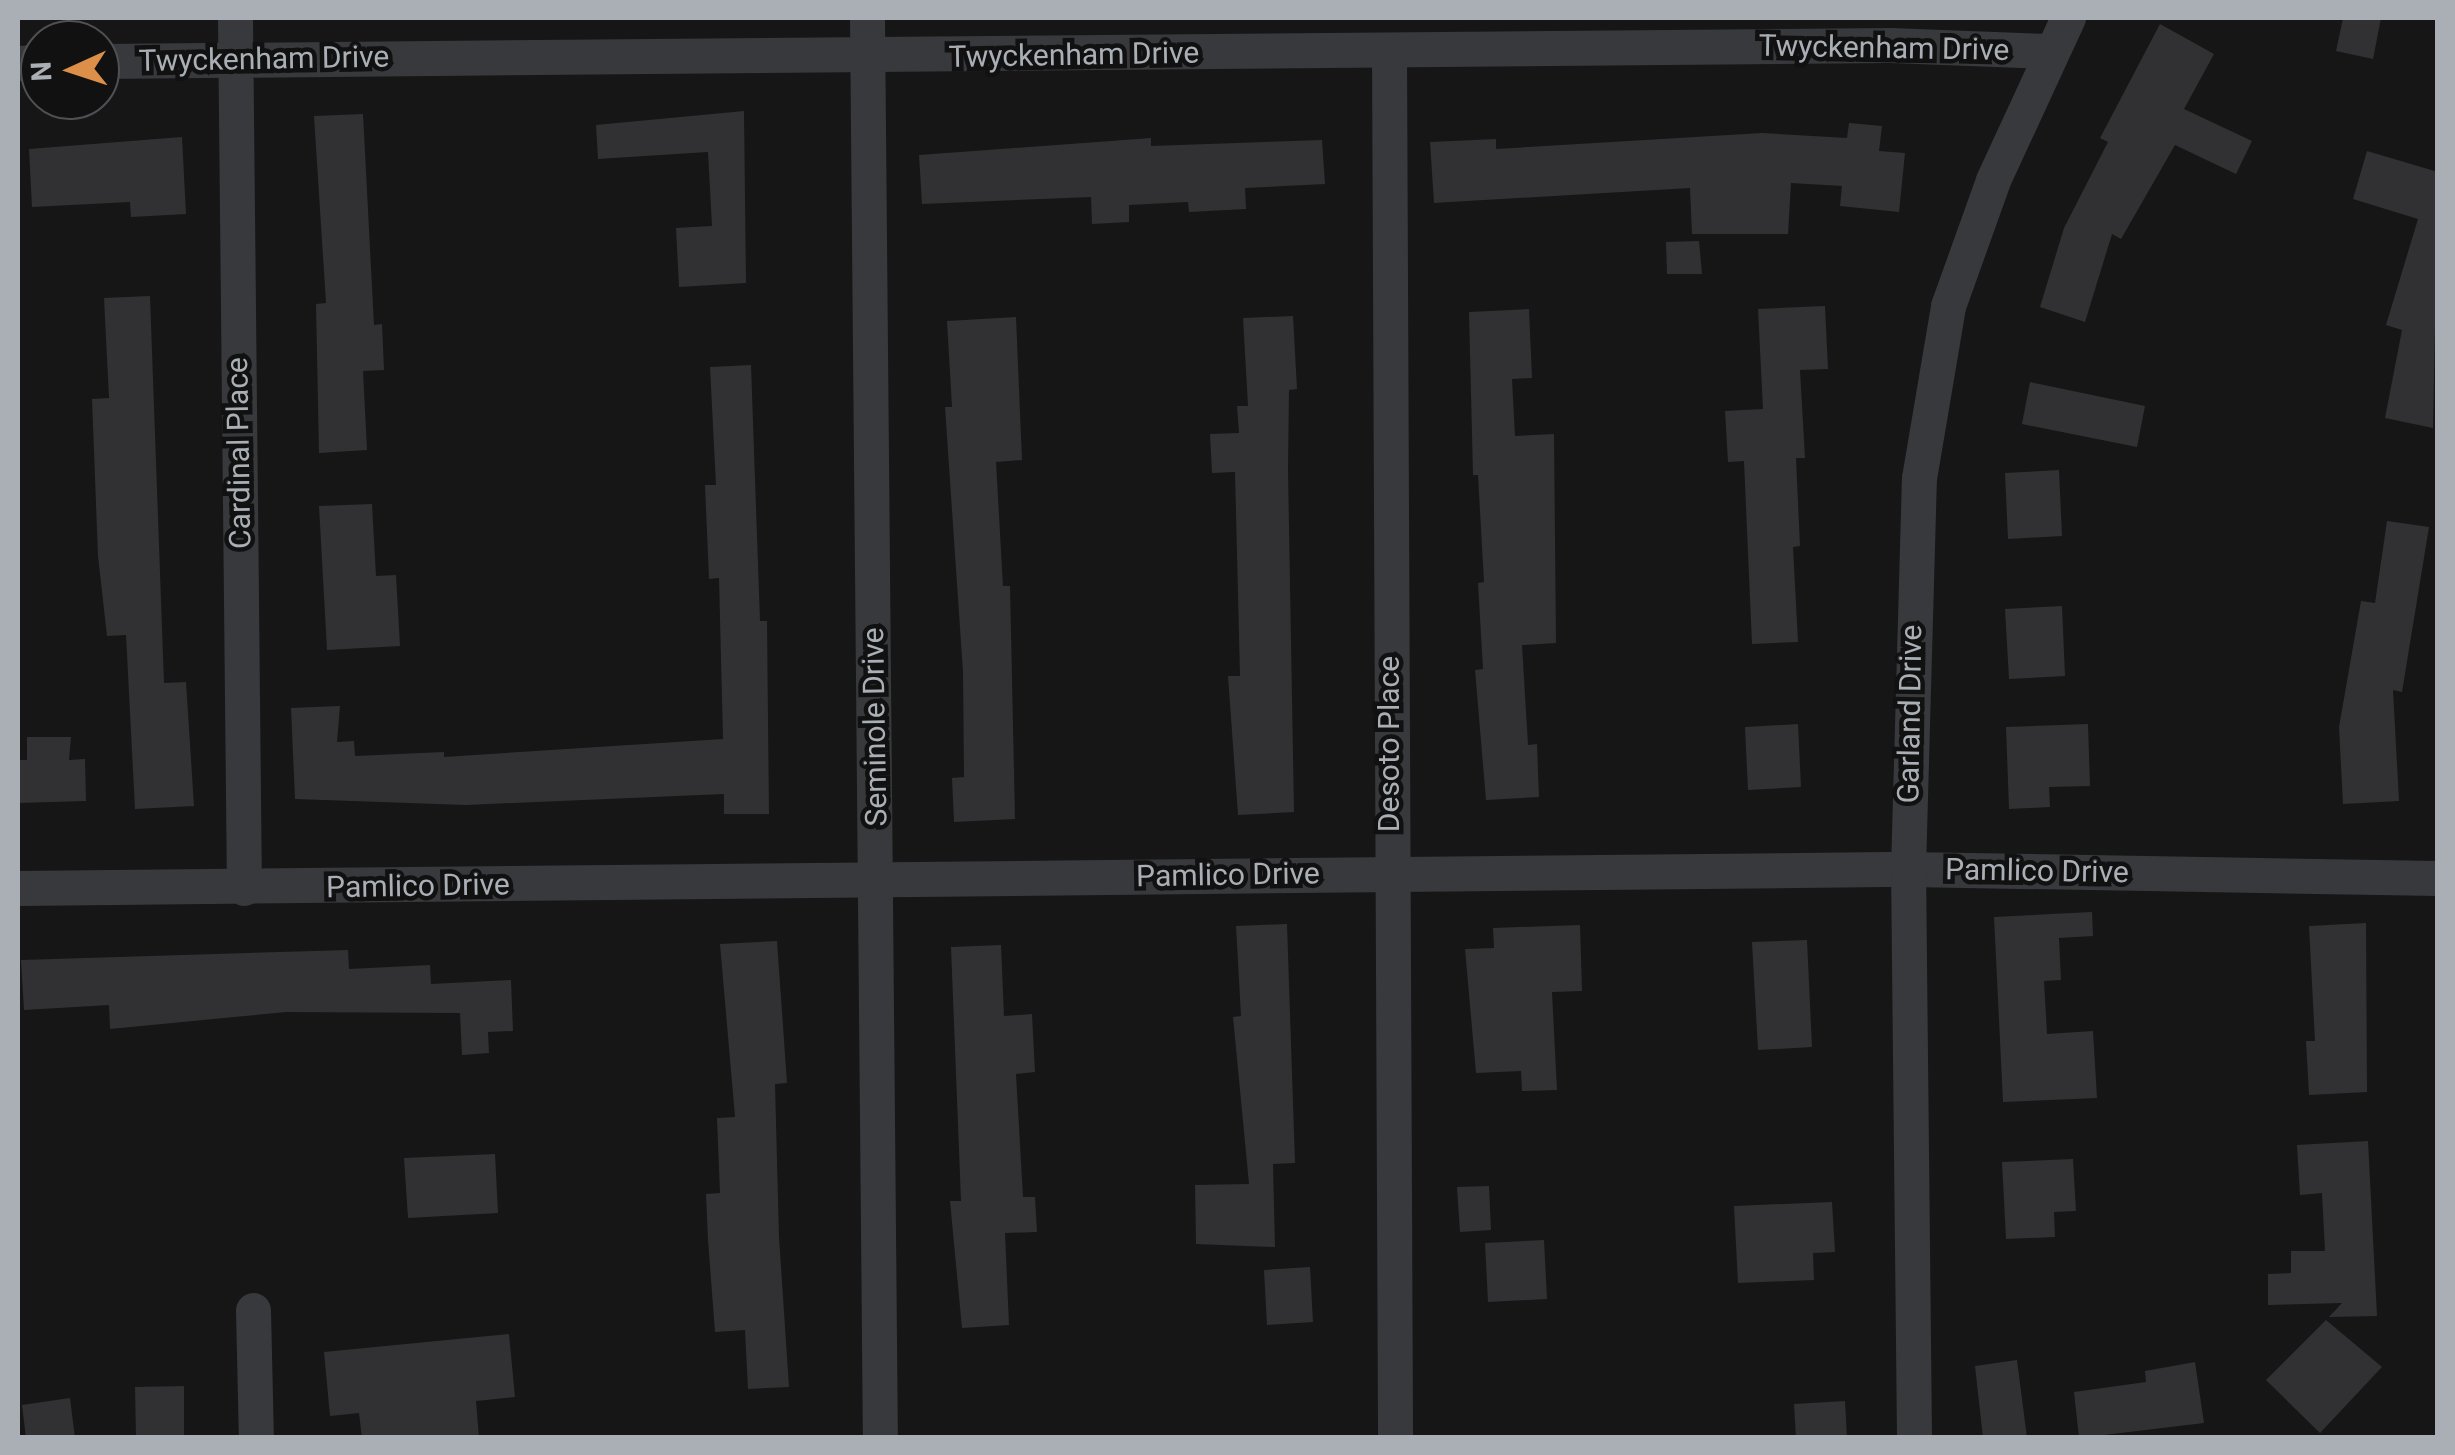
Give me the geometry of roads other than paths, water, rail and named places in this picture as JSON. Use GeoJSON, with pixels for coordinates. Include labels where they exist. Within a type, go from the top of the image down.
{"type":"FeatureCollection","features":[{"type":"Feature","properties":{"kind":"street","name":"Cardinal Place"},"geometry":{"type":"LineString","coordinates":[[235,18],[244,888]]}},
{"type":"Feature","properties":{"kind":"street","name":"Seminole Drive"},"geometry":{"type":"LineString","coordinates":[[867,18],[880,1438]]}},
{"type":"Feature","properties":{"kind":"street","name":"Garland Drive"},"geometry":{"type":"LineString","coordinates":[[1914,1438],[1908,869],[1918,478],[1948,306],[2048,51],[2068,18]]}},
{"type":"Feature","properties":{"kind":"street","name":"Twyckenham Drive"},"geometry":{"type":"LineString","coordinates":[[120,61],[869,58],[1890,45],[2048,51]]}},
{"type":"Feature","properties":{"kind":"street","name":"Desoto Place"},"geometry":{"type":"LineString","coordinates":[[1389,50],[1394,1438]]}},
{"type":"Feature","properties":{"kind":"street","name":"Pamlico Drive"},"geometry":{"type":"LineString","coordinates":[[18,888],[1908,869],[2438,878]]}},
{"type":"Feature","properties":{"kind":"street"},"geometry":{"type":"LineString","coordinates":[[253,1310],[256,1438]]}}]}
